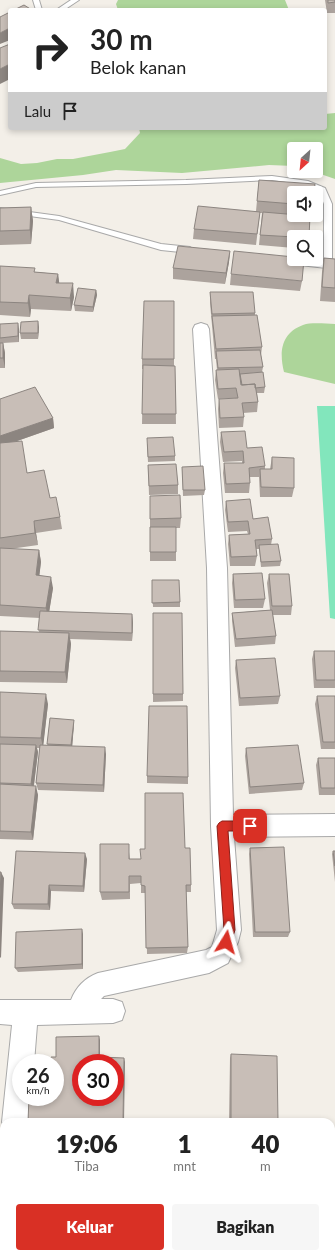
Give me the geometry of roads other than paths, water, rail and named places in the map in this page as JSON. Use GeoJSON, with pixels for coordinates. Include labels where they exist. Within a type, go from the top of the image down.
{"type":"FeatureCollection","features":[{"type":"Feature","properties":{"kind":"street"},"geometry":{"type":"LineString","coordinates":[[81,1012],[82,1002],[98,985],[119,979],[189,966],[209,961],[220,955],[226,942],[229,930],[222,826],[217,568],[201,329]]}},
{"type":"Feature","properties":{"kind":"street"},"geometry":{"type":"LineString","coordinates":[[222,826],[335,825]]}},
{"type":"Feature","properties":{"kind":"street"},"geometry":{"type":"LineString","coordinates":[[0,1012],[26,1013],[113,1011]]}},
{"type":"Feature","properties":{"kind":"street"},"geometry":{"type":"LineString","coordinates":[[15,1118],[26,1013]]}},
{"type":"Feature","properties":{"kind":"lane"},"geometry":{"type":"LineString","coordinates":[[62,8],[76,0]]}},
{"type":"Feature","properties":{"kind":"lane"},"geometry":{"type":"LineString","coordinates":[[0,193],[36,185],[186,182],[272,178],[308,183],[322,190],[328,204],[332,265],[283,260]]}},
{"type":"Feature","properties":{"kind":"lane"},"geometry":{"type":"LineString","coordinates":[[0,210],[59,218],[161,247],[199,251]]}}]}
